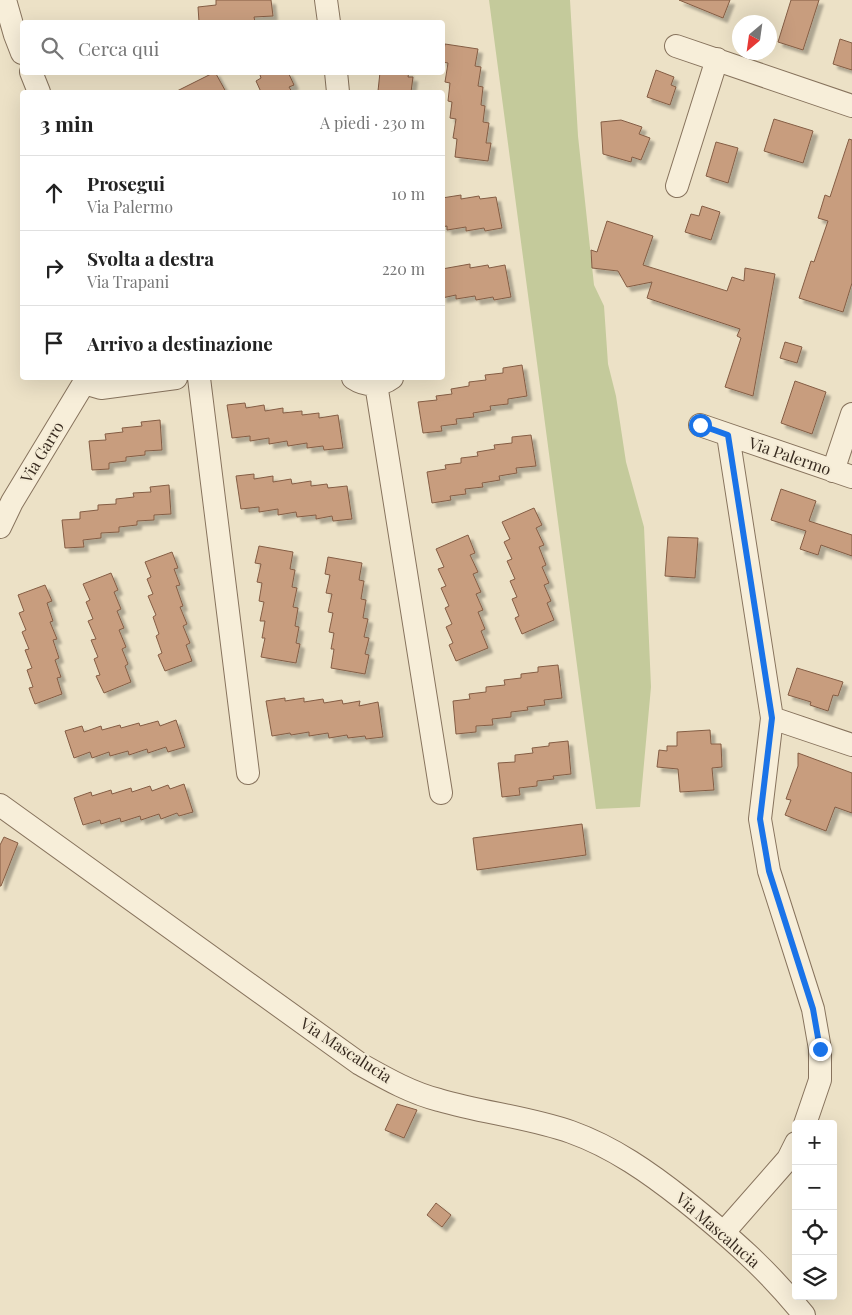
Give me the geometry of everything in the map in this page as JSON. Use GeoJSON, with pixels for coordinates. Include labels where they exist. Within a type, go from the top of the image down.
{"type":"FeatureCollection","features":[{"type":"Feature","properties":{"kind":"street"},"geometry":{"type":"LineString","coordinates":[[5,0],[20,48]]}},
{"type":"Feature","properties":{"kind":"street"},"geometry":{"type":"LineString","coordinates":[[326,0],[329,20]]}},
{"type":"Feature","properties":{"kind":"street"},"geometry":{"type":"LineString","coordinates":[[676,46],[852,106]]}},
{"type":"Feature","properties":{"kind":"street"},"geometry":{"type":"LineString","coordinates":[[677,186],[717,59]]}},
{"type":"Feature","properties":{"kind":"street"},"geometry":{"type":"LineString","coordinates":[[32,75],[38,90]]}},
{"type":"Feature","properties":{"kind":"street"},"geometry":{"type":"LineString","coordinates":[[336,75],[338,90]]}},
{"type":"Feature","properties":{"kind":"street"},"geometry":{"type":"LineString","coordinates":[[85,380],[101,388],[161,380]]}},
{"type":"Feature","properties":{"kind":"street","name":"Via Garro"},"geometry":{"type":"LineString","coordinates":[[0,527],[12,502],[85,380]]}},
{"type":"Feature","properties":{"kind":"street"},"geometry":{"type":"LineString","coordinates":[[199,380],[248,773]]}},
{"type":"Feature","properties":{"kind":"street"},"geometry":{"type":"LineString","coordinates":[[356,380],[360,382],[384,381],[442,793]]}},
{"type":"Feature","properties":{"kind":"street"},"geometry":{"type":"LineString","coordinates":[[843,474],[852,414]]}},
{"type":"Feature","properties":{"kind":"street","name":"Via Palermo"},"geometry":{"type":"LineString","coordinates":[[700,425],[843,474]]}},
{"type":"Feature","properties":{"kind":"street"},"geometry":{"type":"LineString","coordinates":[[728,435],[772,718],[760,819],[769,871],[813,1009],[820,1049],[820,1080],[807,1120]]}},
{"type":"Feature","properties":{"kind":"street"},"geometry":{"type":"LineString","coordinates":[[772,718],[852,745]]}},
{"type":"Feature","properties":{"kind":"street","name":"Via Mascalucia"},"geometry":{"type":"LineString","coordinates":[[1,805],[360,1064],[386,1079],[438,1100],[542,1123],[573,1133],[603,1147],[656,1178],[724,1232],[780,1285],[804,1315]]}},
{"type":"Feature","properties":{"kind":"street"},"geometry":{"type":"LineString","coordinates":[[724,1232],[788,1159],[792,1151]]}},
{"type":"Feature","properties":{"kind":"green space"},"geometry":{"type":"Polygon","coordinates":[[[489,0],[570,0],[578,136],[594,285],[604,306],[608,364],[616,396],[626,462],[644,527],[651,687],[640,807],[596,809],[489,0]]]}},
{"type":"Feature","properties":{"kind":"building"},"geometry":{"type":"Polygon","coordinates":[[[216,0],[271,0],[273,16],[254,17],[255,20],[199,20],[198,7],[216,5],[216,0]]]}},
{"type":"Feature","properties":{"kind":"building"},"geometry":{"type":"Polygon","coordinates":[[[679,0],[730,0],[723,18],[679,0]]]}},
{"type":"Feature","properties":{"kind":"building"},"geometry":{"type":"Polygon","coordinates":[[[791,0],[819,0],[803,50],[778,42],[791,0]]]}},
{"type":"Feature","properties":{"kind":"building"},"geometry":{"type":"Polygon","coordinates":[[[840,39],[852,43],[852,70],[833,64],[840,39]]]}},
{"type":"Feature","properties":{"kind":"building"},"geometry":{"type":"Polygon","coordinates":[[[445,44],[478,49],[475,66],[481,67],[478,86],[483,87],[481,105],[485,106],[483,122],[489,123],[486,143],[491,143],[488,161],[455,157],[457,139],[453,138],[456,119],[450,118],[452,102],[448,101],[450,83],[445,82],[448,63],[445,62],[445,44]]]}},
{"type":"Feature","properties":{"kind":"building"},"geometry":{"type":"Polygon","coordinates":[[[656,70],[674,77],[671,85],[676,87],[670,105],[647,97],[656,70]]]}},
{"type":"Feature","properties":{"kind":"building"},"geometry":{"type":"Polygon","coordinates":[[[209,75],[217,75],[225,90],[179,90],[209,75]]]}},
{"type":"Feature","properties":{"kind":"building"},"geometry":{"type":"Polygon","coordinates":[[[260,75],[289,75],[294,85],[289,87],[291,90],[260,90],[256,81],[261,78],[260,75]]]}},
{"type":"Feature","properties":{"kind":"building"},"geometry":{"type":"Polygon","coordinates":[[[380,75],[408,75],[408,77],[413,77],[411,90],[378,90],[380,75]]]}},
{"type":"Feature","properties":{"kind":"building"},"geometry":{"type":"Polygon","coordinates":[[[774,119],[813,131],[803,163],[764,151],[774,119]]]}},
{"type":"Feature","properties":{"kind":"building"},"geometry":{"type":"Polygon","coordinates":[[[621,120],[642,127],[639,134],[650,138],[641,160],[632,157],[631,162],[603,154],[601,122],[621,120]]]}},
{"type":"Feature","properties":{"kind":"building"},"geometry":{"type":"Polygon","coordinates":[[[849,139],[852,140],[852,283],[843,312],[799,298],[811,261],[814,262],[828,221],[818,218],[825,195],[830,197],[849,139]]]}},
{"type":"Feature","properties":{"kind":"building"},"geometry":{"type":"Polygon","coordinates":[[[716,142],[738,148],[728,183],[706,176],[716,142]]]}},
{"type":"Feature","properties":{"kind":"building"},"geometry":{"type":"Polygon","coordinates":[[[461,195],[461,199],[479,196],[480,199],[496,197],[502,228],[485,231],[484,228],[466,231],[466,227],[447,230],[447,226],[445,226],[445,198],[461,195]]]}},
{"type":"Feature","properties":{"kind":"building"},"geometry":{"type":"Polygon","coordinates":[[[702,206],[720,212],[711,240],[685,232],[691,214],[699,216],[702,206]]]}},
{"type":"Feature","properties":{"kind":"building"},"geometry":{"type":"Polygon","coordinates":[[[607,221],[653,236],[643,265],[727,291],[732,277],[744,281],[745,268],[775,274],[753,396],[725,387],[741,338],[737,336],[740,329],[647,298],[652,282],[627,287],[618,271],[592,268],[591,250],[597,252],[607,221]]]}},
{"type":"Feature","properties":{"kind":"building"},"geometry":{"type":"Polygon","coordinates":[[[470,264],[470,268],[488,265],[489,268],[505,265],[511,297],[494,300],[493,297],[476,300],[475,296],[456,299],[456,295],[445,297],[445,268],[470,264]]]}},
{"type":"Feature","properties":{"kind":"building"},"geometry":{"type":"Polygon","coordinates":[[[785,342],[802,347],[797,363],[780,358],[785,342]]]}},
{"type":"Feature","properties":{"kind":"building"},"geometry":{"type":"Polygon","coordinates":[[[522,365],[527,396],[508,399],[508,404],[490,406],[491,410],[473,413],[474,417],[456,419],[457,424],[441,426],[442,431],[423,433],[418,402],[437,400],[436,396],[452,394],[451,389],[469,386],[469,382],[486,380],[485,375],[503,373],[503,368],[522,365]]]}},
{"type":"Feature","properties":{"kind":"building"},"geometry":{"type":"Polygon","coordinates":[[[795,381],[826,392],[812,434],[781,423],[795,381]]]}},
{"type":"Feature","properties":{"kind":"building"},"geometry":{"type":"Polygon","coordinates":[[[245,403],[246,408],[264,405],[265,411],[283,408],[283,413],[302,411],[302,415],[319,413],[319,418],[338,415],[343,448],[324,450],[323,446],[307,448],[307,443],[288,446],[287,441],[269,444],[269,438],[250,441],[250,436],[232,438],[227,405],[245,403]]]}},
{"type":"Feature","properties":{"kind":"building"},"geometry":{"type":"Polygon","coordinates":[[[160,420],[162,450],[145,451],[145,455],[126,457],[126,461],[109,463],[109,469],[92,470],[89,441],[106,440],[105,434],[123,432],[122,428],[142,426],[141,422],[160,420]]]}},
{"type":"Feature","properties":{"kind":"building"},"geometry":{"type":"Polygon","coordinates":[[[531,435],[536,466],[516,468],[517,473],[499,476],[500,480],[482,483],[483,487],[465,489],[466,494],[450,496],[451,500],[432,503],[427,472],[446,469],[445,465],[461,463],[461,458],[478,456],[477,452],[495,449],[494,445],[512,443],[512,437],[531,435]]]}},
{"type":"Feature","properties":{"kind":"building"},"geometry":{"type":"Polygon","coordinates":[[[254,474],[254,479],[273,476],[273,482],[291,479],[292,484],[311,481],[311,486],[327,484],[328,488],[347,486],[352,519],[333,521],[332,516],[316,519],[316,515],[297,517],[296,512],[278,515],[278,509],[259,512],[259,507],[241,509],[236,476],[254,474]]]}},
{"type":"Feature","properties":{"kind":"building"},"geometry":{"type":"Polygon","coordinates":[[[169,485],[171,514],[154,515],[154,520],[137,521],[137,525],[119,527],[119,532],[101,533],[101,538],[83,540],[84,547],[65,548],[62,520],[80,519],[80,512],[98,510],[98,505],[116,504],[116,499],[134,497],[133,493],[151,492],[150,487],[169,485]]]}},
{"type":"Feature","properties":{"kind":"building"},"geometry":{"type":"Polygon","coordinates":[[[781,489],[816,501],[809,521],[852,535],[852,556],[821,545],[818,555],[800,549],[806,531],[771,520],[781,489]]]}},
{"type":"Feature","properties":{"kind":"building"},"geometry":{"type":"Polygon","coordinates":[[[534,508],[542,525],[536,528],[544,545],[539,547],[546,565],[542,567],[549,583],[544,585],[551,601],[547,603],[554,620],[522,634],[515,618],[519,616],[512,599],[517,597],[510,581],[515,579],[507,561],[512,559],[504,542],[510,539],[502,522],[534,508]]]}},
{"type":"Feature","properties":{"kind":"building"},"geometry":{"type":"Polygon","coordinates":[[[468,535],[475,553],[470,555],[478,572],[473,574],[481,592],[476,594],[483,610],[478,612],[485,629],[481,631],[488,648],[456,661],[449,645],[453,643],[446,627],[452,624],[445,608],[449,606],[441,588],[446,586],[438,569],[444,567],[436,549],[468,535]]]}},
{"type":"Feature","properties":{"kind":"building"},"geometry":{"type":"Polygon","coordinates":[[[668,537],[698,538],[695,578],[665,576],[668,537]]]}},
{"type":"Feature","properties":{"kind":"building"},"geometry":{"type":"Polygon","coordinates":[[[259,546],[293,552],[290,569],[295,570],[292,587],[297,588],[293,607],[298,608],[295,626],[299,627],[296,643],[300,644],[296,663],[261,657],[265,638],[262,638],[265,621],[260,621],[264,602],[259,601],[262,583],[257,582],[261,564],[255,563],[259,546]]]}},
{"type":"Feature","properties":{"kind":"building"},"geometry":{"type":"Polygon","coordinates":[[[172,552],[178,568],[174,569],[180,585],[176,586],[183,606],[180,607],[187,624],[183,626],[190,643],[186,645],[192,661],[165,671],[158,655],[162,653],[156,636],[159,634],[153,617],[156,615],[148,596],[153,594],[147,579],[151,577],[145,562],[172,552]]]}},
{"type":"Feature","properties":{"kind":"building"},"geometry":{"type":"Polygon","coordinates":[[[328,557],[362,563],[359,580],[364,581],[361,599],[366,600],[363,618],[368,619],[364,637],[369,638],[365,654],[369,655],[365,674],[331,668],[334,649],[331,649],[334,633],[329,632],[333,613],[328,612],[332,594],[326,593],[330,575],[325,574],[328,557]]]}},
{"type":"Feature","properties":{"kind":"building"},"geometry":{"type":"Polygon","coordinates":[[[111,573],[118,590],[114,592],[121,609],[117,611],[124,628],[119,630],[126,647],[122,649],[128,664],[125,666],[131,682],[104,693],[96,676],[100,675],[94,659],[98,657],[91,640],[96,639],[88,621],[93,619],[86,602],[90,600],[83,584],[111,573]]]}},
{"type":"Feature","properties":{"kind":"building"},"geometry":{"type":"Polygon","coordinates":[[[45,585],[52,601],[47,603],[53,621],[50,622],[57,639],[53,640],[59,658],[55,660],[61,677],[57,678],[62,694],[35,704],[29,688],[33,687],[27,670],[32,668],[25,650],[29,649],[22,632],[26,630],[19,613],[24,611],[18,595],[45,585]]]}},
{"type":"Feature","properties":{"kind":"building"},"geometry":{"type":"Polygon","coordinates":[[[558,665],[562,698],[544,700],[545,705],[527,707],[528,710],[511,712],[511,717],[492,719],[493,725],[476,726],[476,732],[456,734],[453,701],[470,699],[469,694],[486,692],[486,687],[505,685],[504,680],[521,678],[521,674],[538,672],[538,667],[558,665]]]}},
{"type":"Feature","properties":{"kind":"building"},"geometry":{"type":"Polygon","coordinates":[[[797,668],[843,682],[838,696],[833,695],[828,711],[810,705],[811,702],[788,695],[797,668]]]}},
{"type":"Feature","properties":{"kind":"building"},"geometry":{"type":"Polygon","coordinates":[[[285,698],[285,701],[304,698],[304,702],[323,699],[324,703],[342,700],[343,704],[360,701],[359,706],[378,702],[383,737],[366,739],[365,736],[348,738],[347,735],[329,738],[328,733],[309,736],[309,732],[272,736],[266,701],[285,698]]]}},
{"type":"Feature","properties":{"kind":"building"},"geometry":{"type":"Polygon","coordinates":[[[176,720],[185,747],[168,752],[166,747],[148,753],[147,749],[129,755],[128,751],[110,756],[109,752],[92,758],[90,752],[74,758],[65,731],[82,726],[84,732],[101,726],[102,730],[120,725],[121,728],[139,723],[140,726],[158,721],[160,726],[176,720]]]}},
{"type":"Feature","properties":{"kind":"building"},"geometry":{"type":"Polygon","coordinates":[[[710,730],[711,744],[721,744],[722,767],[712,768],[714,790],[680,792],[678,769],[657,767],[659,750],[667,751],[667,746],[677,746],[677,732],[710,730]]]}},
{"type":"Feature","properties":{"kind":"building"},"geometry":{"type":"Polygon","coordinates":[[[568,741],[571,774],[553,776],[554,779],[537,781],[537,786],[519,788],[520,795],[502,797],[498,763],[515,762],[515,755],[533,753],[532,748],[549,746],[549,743],[568,741]]]}},
{"type":"Feature","properties":{"kind":"building"},"geometry":{"type":"Polygon","coordinates":[[[798,753],[852,773],[852,813],[835,807],[826,831],[785,815],[791,800],[786,799],[798,766],[798,753]]]}},
{"type":"Feature","properties":{"kind":"building"},"geometry":{"type":"Polygon","coordinates":[[[184,784],[193,812],[179,816],[177,813],[161,819],[159,814],[141,820],[140,816],[121,822],[120,818],[101,824],[100,820],[83,825],[74,798],[91,792],[92,796],[111,790],[112,794],[131,788],[132,792],[150,786],[152,791],[168,785],[170,789],[184,784]]]}},
{"type":"Feature","properties":{"kind":"building"},"geometry":{"type":"Polygon","coordinates":[[[582,824],[586,855],[477,870],[473,838],[582,824]]]}},
{"type":"Feature","properties":{"kind":"building"},"geometry":{"type":"Polygon","coordinates":[[[4,837],[18,843],[0,886],[0,845],[4,837]]]}},
{"type":"Feature","properties":{"kind":"building"},"geometry":{"type":"Polygon","coordinates":[[[397,1104],[417,1110],[404,1138],[385,1130],[397,1104]]]}},
{"type":"Feature","properties":{"kind":"building"},"geometry":{"type":"Polygon","coordinates":[[[436,1203],[451,1215],[442,1227],[427,1215],[436,1203]]]}},
{"type":"Feature","properties":{"kind":"route"},"geometry":{"type":"LineString","coordinates":[[700,425],[728,435],[772,718],[760,819],[769,871],[813,1009],[820,1049]]}}]}
